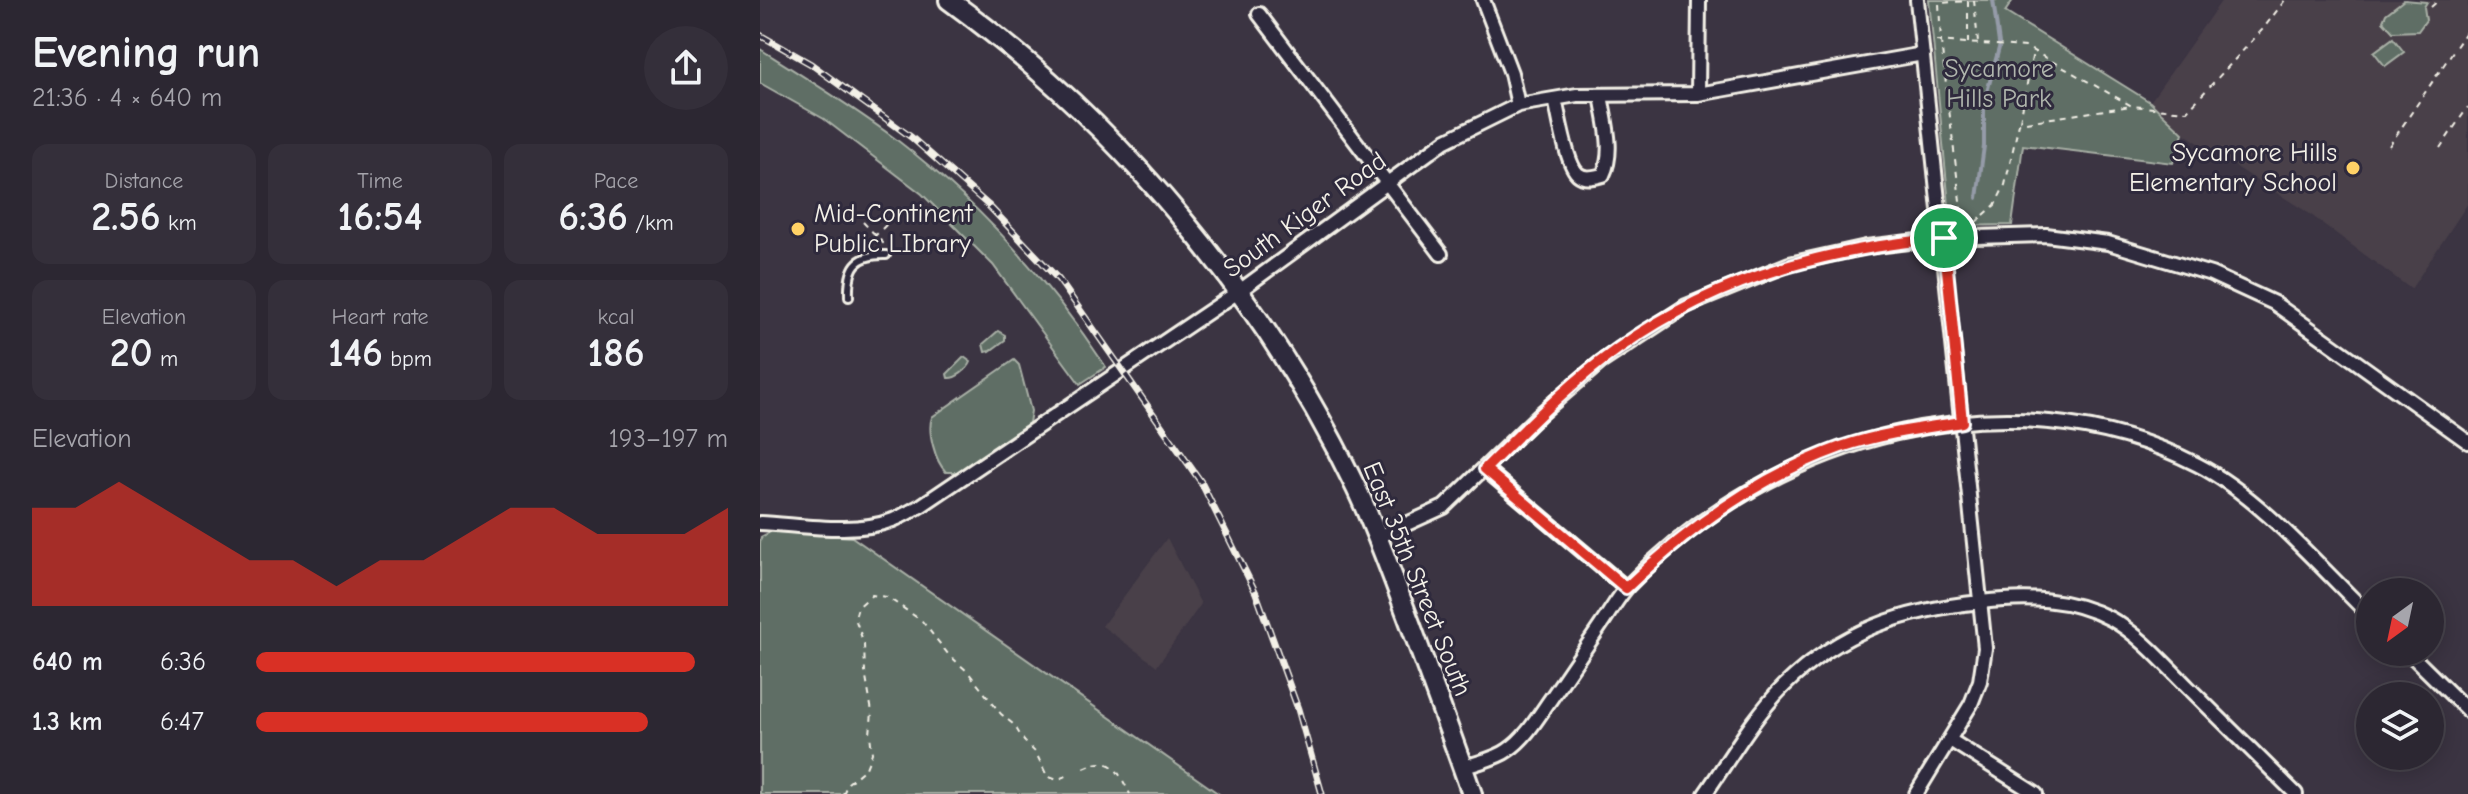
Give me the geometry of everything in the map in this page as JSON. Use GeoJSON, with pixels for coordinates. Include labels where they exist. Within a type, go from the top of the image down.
{"type":"FeatureCollection","features":[{"type":"Feature","properties":{"kind":"main road","name":"East 35th Street South"},"geometry":{"type":"LineString","coordinates":[[949,0],[1020,56],[1091,121],[1188,227],[1238,292],[1286,363],[1357,489],[1378,537],[1472,794]]}},
{"type":"Feature","properties":{"kind":"street"},"geometry":{"type":"LineString","coordinates":[[1483,0],[1511,73],[1518,105]]}},
{"type":"Feature","properties":{"kind":"street"},"geometry":{"type":"LineString","coordinates":[[1698,94],[1699,0]]}},
{"type":"Feature","properties":{"kind":"street"},"geometry":{"type":"LineString","coordinates":[[1916,794],[1971,704],[1980,681],[1985,648],[1917,0]]}},
{"type":"Feature","properties":{"kind":"street"},"geometry":{"type":"LineString","coordinates":[[1259,14],[1441,254]]}},
{"type":"Feature","properties":{"kind":"street","name":"South Kiger Road"},"geometry":{"type":"LineString","coordinates":[[760,523],[852,527],[895,520],[922,505],[1238,292],[1445,141],[1518,105],[1601,95],[1698,94],[1923,54]]}},
{"type":"Feature","properties":{"kind":"street"},"geometry":{"type":"LineString","coordinates":[[1555,99],[1572,165],[1579,175],[1591,178],[1603,175],[1609,163],[1601,95]]}},
{"type":"Feature","properties":{"kind":"street"},"geometry":{"type":"LineString","coordinates":[[1378,537],[1444,507],[1539,415],[1601,362],[1686,306],[1789,264],[1866,247],[1944,238],[2046,235],[2108,243],[2211,274],[2274,303],[2468,442]]}},
{"type":"Feature","properties":{"kind":"street"},"geometry":{"type":"LineString","coordinates":[[1463,768],[1507,751],[1532,728],[1626,588],[1661,554],[1765,481],[1844,446],[1928,427],[1962,422],[2020,420],[2071,424],[2145,442],[2201,466],[2249,499],[2356,602]]}},
{"type":"Feature","properties":{"kind":"street"},"geometry":{"type":"LineString","coordinates":[[1485,469],[1626,588]]}},
{"type":"Feature","properties":{"kind":"street"},"geometry":{"type":"LineString","coordinates":[[1705,794],[1757,718],[1782,688],[1844,640],[1916,611],[2006,599],[2040,599],[2084,607],[2113,620],[2147,647],[2296,794]]}},
{"type":"Feature","properties":{"kind":"street"},"geometry":{"type":"LineString","coordinates":[[2422,666],[2468,711]]}},
{"type":"Feature","properties":{"kind":"street"},"geometry":{"type":"LineString","coordinates":[[1950,740],[2036,794]]}},
{"type":"Feature","properties":{"kind":"lane"},"geometry":{"type":"LineString","coordinates":[[849,297],[851,272],[858,262],[865,257],[886,255]]}},
{"type":"Feature","properties":{"kind":"path"},"geometry":{"type":"LineString","coordinates":[[1974,0],[1978,44]]}},
{"type":"Feature","properties":{"kind":"path"},"geometry":{"type":"LineString","coordinates":[[2019,123],[2132,106],[2187,111],[2263,29],[2285,0]]}},
{"type":"Feature","properties":{"kind":"path"},"geometry":{"type":"LineString","coordinates":[[2431,7],[2439,0]]}},
{"type":"Feature","properties":{"kind":"path"},"geometry":{"type":"LineString","coordinates":[[1968,43],[1968,1],[1939,1],[1961,209],[1969,217],[1981,218]]}},
{"type":"Feature","properties":{"kind":"path"},"geometry":{"type":"LineString","coordinates":[[2389,146],[2468,29]]}},
{"type":"Feature","properties":{"kind":"path"},"geometry":{"type":"LineString","coordinates":[[1931,41],[2026,47],[2132,106]]}},
{"type":"Feature","properties":{"kind":"path"},"geometry":{"type":"LineString","coordinates":[[1975,223],[1995,205],[2005,185],[2034,51]]}},
{"type":"Feature","properties":{"kind":"path"},"geometry":{"type":"LineString","coordinates":[[2440,148],[2468,107]]}},
{"type":"Feature","properties":{"kind":"path"},"geometry":{"type":"LineString","coordinates":[[870,248],[865,246],[905,206]]}},
{"type":"Feature","properties":{"kind":"path"},"geometry":{"type":"LineString","coordinates":[[863,222],[883,243],[878,247]]}},
{"type":"Feature","properties":{"kind":"path"},"geometry":{"type":"LineString","coordinates":[[843,794],[848,783],[869,763],[872,753],[872,712],[864,644],[855,613],[862,602],[872,595],[887,597],[922,621],[1001,714],[1014,725],[1036,753],[1047,776],[1057,780],[1069,775]]}},
{"type":"Feature","properties":{"kind":"path"},"geometry":{"type":"LineString","coordinates":[[1084,768],[1093,764],[1109,764],[1118,772],[1130,794]]}},
{"type":"Feature","properties":{"kind":"shaded area","name":"Sycamore Hills Elementary School"},"geometry":{"type":"Polygon","coordinates":[[[2222,0],[2468,0],[2468,203],[2411,289],[2307,212],[2183,133],[2150,102],[2222,0]]]}},
{"type":"Feature","properties":{"kind":"shaded area"},"geometry":{"type":"Polygon","coordinates":[[[1167,538],[1201,604],[1157,666],[1102,626],[1167,538]]]}},
{"type":"Feature","properties":{"kind":"green space","name":"Sycamore Hills Park"},"geometry":{"type":"Polygon","coordinates":[[[1929,0],[2013,0],[2005,12],[2150,102],[2183,133],[2173,163],[2023,145],[2012,225],[1951,226],[1929,0]]]}},
{"type":"Feature","properties":{"kind":"green space"},"geometry":{"type":"Polygon","coordinates":[[[2404,0],[2427,2],[2424,7],[2426,20],[2418,31],[2393,32],[2383,21],[2386,14],[2404,0]]]}},
{"type":"Feature","properties":{"kind":"green space"},"geometry":{"type":"Polygon","coordinates":[[[2393,38],[2404,52],[2385,66],[2374,52],[2393,38]]]}},
{"type":"Feature","properties":{"kind":"green space"},"geometry":{"type":"Polygon","coordinates":[[[760,49],[897,140],[956,190],[1036,274],[1106,367],[1080,384],[993,265],[922,194],[824,119],[760,83],[760,49]]]}},
{"type":"Feature","properties":{"kind":"green space"},"geometry":{"type":"Polygon","coordinates":[[[998,331],[1005,335],[1005,340],[985,352],[983,344],[998,331]]]}},
{"type":"Feature","properties":{"kind":"green space"},"geometry":{"type":"Polygon","coordinates":[[[964,357],[971,362],[969,365],[958,375],[948,378],[947,374],[964,357]]]}},
{"type":"Feature","properties":{"kind":"green space"},"geometry":{"type":"Polygon","coordinates":[[[1014,360],[1019,365],[1031,411],[1029,423],[958,472],[946,472],[933,446],[932,417],[1014,360]]]}},
{"type":"Feature","properties":{"kind":"green space"},"geometry":{"type":"Polygon","coordinates":[[[772,531],[852,537],[1219,794],[760,794],[760,543],[761,537],[772,531]]]}},
{"type":"Feature","properties":{"kind":"waterway"},"geometry":{"type":"LineString","coordinates":[[1993,0],[1999,43]]}},
{"type":"Feature","properties":{"kind":"waterway"},"geometry":{"type":"LineString","coordinates":[[1977,198],[1984,146],[1984,103],[1999,48]]}},
{"type":"Feature","properties":{"kind":"railway"},"geometry":{"type":"LineString","coordinates":[[760,35],[811,64],[911,137],[988,205],[1059,280],[1201,482],[1256,593],[1298,709],[1322,794]]}},
{"type":"Feature","properties":{"kind":"place","name":"Sycamore Hills Elementary School"},"geometry":{"type":"Point","coordinates":[2353,168]}},
{"type":"Feature","properties":{"kind":"place","name":"Mid-Continent Public LIbrary"},"geometry":{"type":"Point","coordinates":[798,229]}},
{"type":"Feature","properties":{"kind":"route"},"geometry":{"type":"LineString","coordinates":[[1944,238],[1962,422],[1844,446],[1765,481],[1661,554],[1626,588],[1485,469],[1539,415],[1601,362],[1686,306],[1789,264],[1866,247],[1944,238]]}}]}
